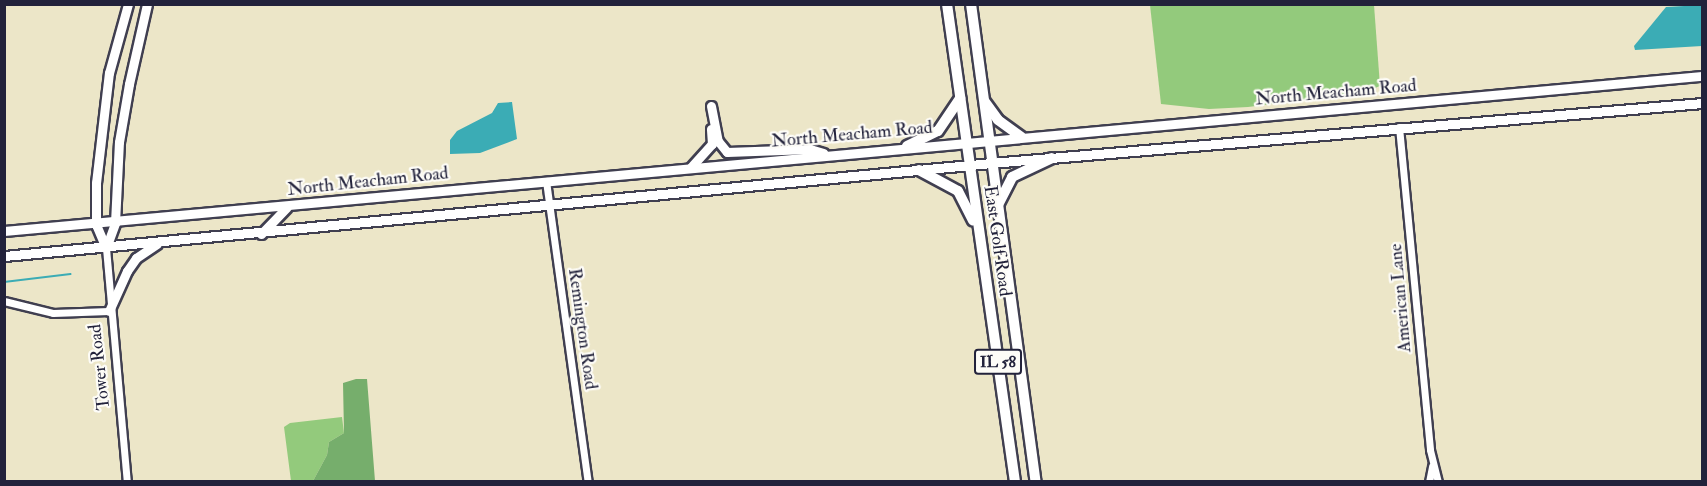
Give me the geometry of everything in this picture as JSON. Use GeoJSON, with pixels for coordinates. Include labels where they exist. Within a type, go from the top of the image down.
{"type":"FeatureCollection","features":[{"type":"Feature","properties":{"kind":"main road"},"geometry":{"type":"LineString","coordinates":[[106,248],[96,225],[102,119],[109,73],[128,4]]}},
{"type":"Feature","properties":{"kind":"main road"},"geometry":{"type":"LineString","coordinates":[[106,248],[115,223],[119,142],[147,4]]}},
{"type":"Feature","properties":{"kind":"main road","name":"East Golf Road"},"geometry":{"type":"LineString","coordinates":[[947,4],[1015,482]]}},
{"type":"Feature","properties":{"kind":"main road","name":"East Golf Road"},"geometry":{"type":"LineString","coordinates":[[971,4],[1036,482]]}},
{"type":"Feature","properties":{"kind":"main road","name":"North Meacham Road"},"geometry":{"type":"LineString","coordinates":[[4,231],[96,225],[907,146],[1702,76]]}},
{"type":"Feature","properties":{"kind":"main road"},"geometry":{"type":"LineString","coordinates":[[907,146],[938,131],[960,98]]}},
{"type":"Feature","properties":{"kind":"main road"},"geometry":{"type":"LineString","coordinates":[[983,99],[998,120],[1021,137]]}},
{"type":"Feature","properties":{"kind":"main road"},"geometry":{"type":"LineString","coordinates":[[4,256],[261,234],[549,204],[991,163],[1702,103]]}},
{"type":"Feature","properties":{"kind":"main road"},"geometry":{"type":"LineString","coordinates":[[691,167],[711,144],[711,106],[718,141],[727,152],[810,149],[826,154]]}},
{"type":"Feature","properties":{"kind":"main road"},"geometry":{"type":"LineString","coordinates":[[998,205],[1012,177],[1052,158]]}},
{"type":"Feature","properties":{"kind":"main road"},"geometry":{"type":"LineString","coordinates":[[919,170],[958,191],[969,207],[981,243]]}},
{"type":"Feature","properties":{"kind":"main road"},"geometry":{"type":"LineString","coordinates":[[261,234],[287,207]]}},
{"type":"Feature","properties":{"kind":"main road"},"geometry":{"type":"LineString","coordinates":[[109,311],[127,271],[136,258],[159,243]]}},
{"type":"Feature","properties":{"kind":"street","name":"American Lane"},"geometry":{"type":"LineString","coordinates":[[1400,127],[1432,466],[1438,482]]}},
{"type":"Feature","properties":{"kind":"street","name":"Remington Road"},"geometry":{"type":"LineString","coordinates":[[546,181],[588,482]]}},
{"type":"Feature","properties":{"kind":"street","name":"Tower Road"},"geometry":{"type":"LineString","coordinates":[[106,248],[109,311],[127,482]]}},
{"type":"Feature","properties":{"kind":"street"},"geometry":{"type":"LineString","coordinates":[[4,301],[53,313],[109,311]]}},
{"type":"Feature","properties":{"kind":"street","name":"American Lane"},"geometry":{"type":"LineString","coordinates":[[1429,482],[1432,466]]}},
{"type":"Feature","properties":{"kind":"green space"},"geometry":{"type":"Polygon","coordinates":[[[1150,5],[1374,5],[1380,86],[1362,93],[1248,107],[1209,109],[1161,104],[1150,5]]]}},
{"type":"Feature","properties":{"kind":"green space"},"geometry":{"type":"Polygon","coordinates":[[[356,379],[367,379],[375,481],[313,481],[327,455],[329,442],[344,433],[343,383],[356,379]]]}},
{"type":"Feature","properties":{"kind":"green space"},"geometry":{"type":"Polygon","coordinates":[[[342,417],[344,433],[329,442],[327,455],[313,481],[291,481],[284,427],[290,423],[342,417]]]}},
{"type":"Feature","properties":{"kind":"water"},"geometry":{"type":"Polygon","coordinates":[[[1702,5],[1702,46],[1635,50],[1634,46],[1666,7],[1702,5]]]}},
{"type":"Feature","properties":{"kind":"water"},"geometry":{"type":"Polygon","coordinates":[[[512,102],[517,139],[480,153],[450,154],[450,140],[457,131],[492,113],[498,103],[512,102]]]}},
{"type":"Feature","properties":{"kind":"waterway"},"geometry":{"type":"LineString","coordinates":[[4,282],[71,274]]}}]}
